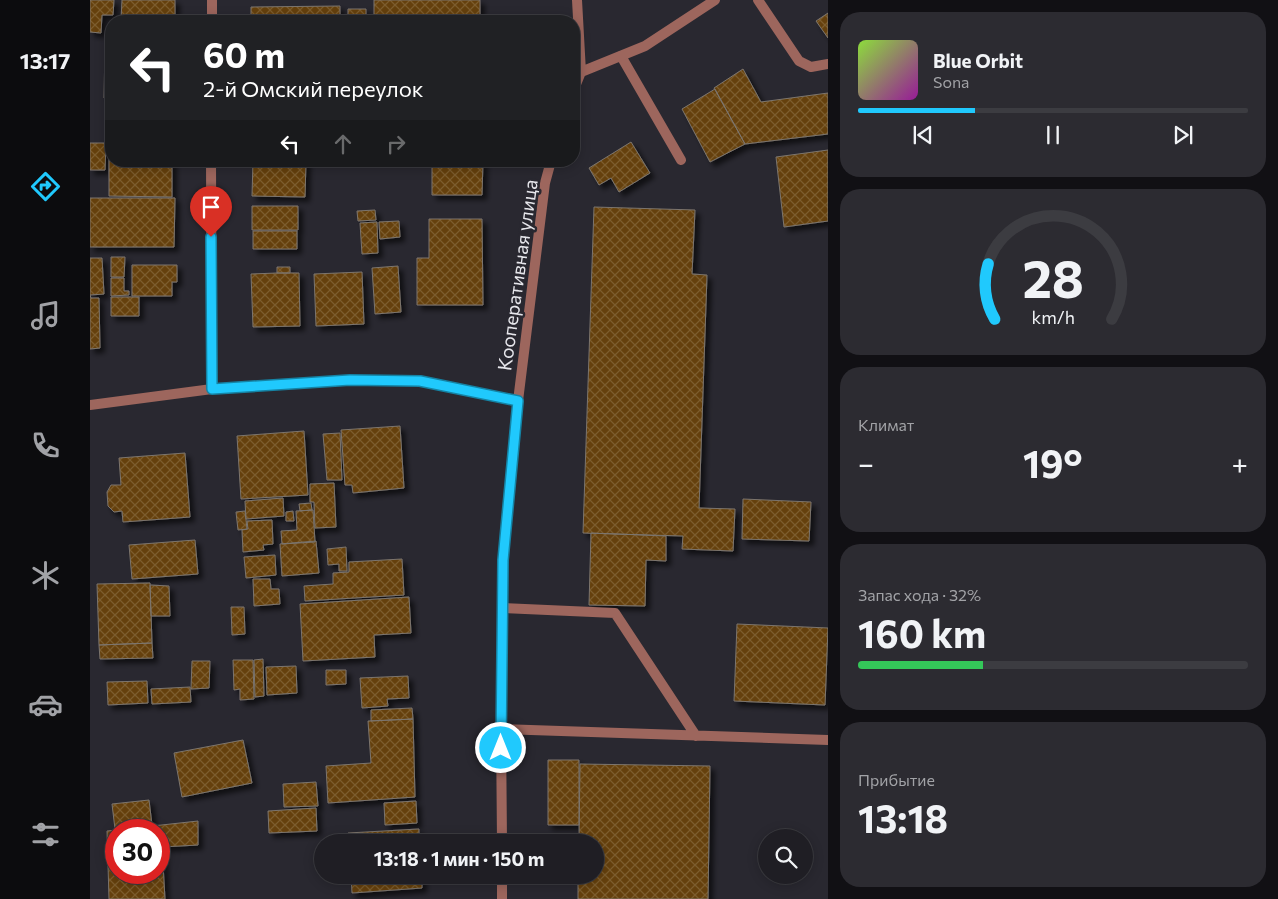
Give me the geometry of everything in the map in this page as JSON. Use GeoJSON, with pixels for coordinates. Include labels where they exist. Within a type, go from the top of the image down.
{"type":"FeatureCollection","features":[{"type":"Feature","properties":{"kind":"street"},"geometry":{"type":"LineString","coordinates":[[212,0],[212,15]]}},
{"type":"Feature","properties":{"kind":"street"},"geometry":{"type":"LineString","coordinates":[[577,0],[578,15]]}},
{"type":"Feature","properties":{"kind":"street"},"geometry":{"type":"LineString","coordinates":[[580,54],[581,72],[645,46],[715,0]]}},
{"type":"Feature","properties":{"kind":"street"},"geometry":{"type":"LineString","coordinates":[[758,0],[799,61],[811,67],[828,64]]}},
{"type":"Feature","properties":{"kind":"street"},"geometry":{"type":"LineString","coordinates":[[621,56],[681,160]]}},
{"type":"Feature","properties":{"kind":"street"},"geometry":{"type":"LineString","coordinates":[[210,167],[212,389]]}},
{"type":"Feature","properties":{"kind":"street","name":"Кооперативная улица"},"geometry":{"type":"LineString","coordinates":[[502,834],[503,560],[518,401],[545,183],[549,167]]}},
{"type":"Feature","properties":{"kind":"street"},"geometry":{"type":"LineString","coordinates":[[90,406],[212,389],[350,380],[420,381],[518,401]]}},
{"type":"Feature","properties":{"kind":"street"},"geometry":{"type":"LineString","coordinates":[[502,608],[615,613],[696,736]]}},
{"type":"Feature","properties":{"kind":"street"},"geometry":{"type":"LineString","coordinates":[[501,729],[828,740]]}},
{"type":"Feature","properties":{"kind":"street"},"geometry":{"type":"LineString","coordinates":[[502,884],[502,899]]}},
{"type":"Feature","properties":{"kind":"building"},"geometry":{"type":"Polygon","coordinates":[[[90,0],[114,0],[113,15],[102,15],[101,33],[90,32],[90,0]]]}},
{"type":"Feature","properties":{"kind":"building"},"geometry":{"type":"Polygon","coordinates":[[[122,0],[175,0],[175,15],[121,15],[122,0]]]}},
{"type":"Feature","properties":{"kind":"building"},"geometry":{"type":"Polygon","coordinates":[[[374,0],[480,0],[480,15],[374,15],[374,0]]]}},
{"type":"Feature","properties":{"kind":"building"},"geometry":{"type":"Polygon","coordinates":[[[340,6],[340,15],[251,15],[251,7],[340,6]]]}},
{"type":"Feature","properties":{"kind":"building"},"geometry":{"type":"Polygon","coordinates":[[[348,9],[366,9],[366,15],[348,15],[348,9]]]}},
{"type":"Feature","properties":{"kind":"building"},"geometry":{"type":"Polygon","coordinates":[[[828,13],[828,38],[816,21],[828,13]]]}},
{"type":"Feature","properties":{"kind":"building"},"geometry":{"type":"Polygon","coordinates":[[[105,46],[105,98],[104,98],[105,46]]]}},
{"type":"Feature","properties":{"kind":"building"},"geometry":{"type":"Polygon","coordinates":[[[743,69],[761,102],[828,93],[828,134],[745,144],[714,88],[743,69]]]}},
{"type":"Feature","properties":{"kind":"building"},"geometry":{"type":"Polygon","coordinates":[[[715,89],[745,144],[710,162],[682,109],[715,89]]]}},
{"type":"Feature","properties":{"kind":"building"},"geometry":{"type":"Polygon","coordinates":[[[631,142],[650,173],[619,192],[611,178],[599,185],[589,168],[631,142]]]}},
{"type":"Feature","properties":{"kind":"building"},"geometry":{"type":"Polygon","coordinates":[[[90,143],[105,143],[105,170],[90,170],[90,143]]]}},
{"type":"Feature","properties":{"kind":"building"},"geometry":{"type":"Polygon","coordinates":[[[828,150],[828,221],[784,227],[776,157],[828,150]]]}},
{"type":"Feature","properties":{"kind":"building"},"geometry":{"type":"Polygon","coordinates":[[[109,167],[172,167],[172,197],[109,196],[109,167]]]}},
{"type":"Feature","properties":{"kind":"building"},"geometry":{"type":"Polygon","coordinates":[[[253,167],[306,167],[305,197],[252,196],[253,167]]]}},
{"type":"Feature","properties":{"kind":"building"},"geometry":{"type":"Polygon","coordinates":[[[432,167],[483,167],[482,195],[432,195],[432,167]]]}},
{"type":"Feature","properties":{"kind":"building"},"geometry":{"type":"Polygon","coordinates":[[[90,198],[175,198],[174,247],[90,247],[90,198]]]}},
{"type":"Feature","properties":{"kind":"building"},"geometry":{"type":"Polygon","coordinates":[[[252,206],[298,206],[298,230],[252,230],[252,206]]]}},
{"type":"Feature","properties":{"kind":"building"},"geometry":{"type":"Polygon","coordinates":[[[594,207],[695,210],[692,274],[707,275],[699,508],[735,509],[733,551],[682,549],[683,536],[583,533],[594,207]]]}},
{"type":"Feature","properties":{"kind":"building"},"geometry":{"type":"Polygon","coordinates":[[[375,210],[376,220],[358,221],[357,211],[375,210]]]}},
{"type":"Feature","properties":{"kind":"building"},"geometry":{"type":"Polygon","coordinates":[[[429,219],[482,219],[483,305],[417,305],[417,258],[429,258],[429,219]]]}},
{"type":"Feature","properties":{"kind":"building"},"geometry":{"type":"Polygon","coordinates":[[[399,221],[400,237],[380,239],[379,222],[399,221]]]}},
{"type":"Feature","properties":{"kind":"building"},"geometry":{"type":"Polygon","coordinates":[[[377,222],[378,253],[362,254],[360,223],[377,222]]]}},
{"type":"Feature","properties":{"kind":"building"},"geometry":{"type":"Polygon","coordinates":[[[253,231],[297,231],[297,249],[253,249],[253,231]]]}},
{"type":"Feature","properties":{"kind":"building"},"geometry":{"type":"Polygon","coordinates":[[[111,257],[125,257],[124,277],[111,277],[111,257]]]}},
{"type":"Feature","properties":{"kind":"building"},"geometry":{"type":"Polygon","coordinates":[[[90,258],[102,258],[104,294],[90,295],[90,258]]]}},
{"type":"Feature","properties":{"kind":"building"},"geometry":{"type":"Polygon","coordinates":[[[132,265],[177,265],[177,282],[172,282],[172,296],[132,296],[132,265]]]}},
{"type":"Feature","properties":{"kind":"building"},"geometry":{"type":"Polygon","coordinates":[[[398,266],[401,312],[375,314],[372,268],[398,266]]]}},
{"type":"Feature","properties":{"kind":"building"},"geometry":{"type":"Polygon","coordinates":[[[277,267],[290,267],[290,273],[277,273],[277,267]]]}},
{"type":"Feature","properties":{"kind":"building"},"geometry":{"type":"Polygon","coordinates":[[[362,272],[364,324],[316,326],[314,274],[362,272]]]}},
{"type":"Feature","properties":{"kind":"building"},"geometry":{"type":"Polygon","coordinates":[[[299,273],[300,326],[253,327],[251,274],[299,273]]]}},
{"type":"Feature","properties":{"kind":"building"},"geometry":{"type":"Polygon","coordinates":[[[111,278],[124,278],[124,291],[129,291],[129,295],[111,296],[111,278]]]}},
{"type":"Feature","properties":{"kind":"building"},"geometry":{"type":"Polygon","coordinates":[[[90,295],[91,298],[99,298],[100,348],[90,349],[90,295]]]}},
{"type":"Feature","properties":{"kind":"building"},"geometry":{"type":"Polygon","coordinates":[[[111,297],[139,297],[139,316],[111,316],[111,297]]]}},
{"type":"Feature","properties":{"kind":"building"},"geometry":{"type":"Polygon","coordinates":[[[400,426],[404,488],[353,493],[352,485],[345,485],[341,430],[400,426]]]}},
{"type":"Feature","properties":{"kind":"building"},"geometry":{"type":"Polygon","coordinates":[[[304,431],[308,495],[241,499],[237,436],[304,431]]]}},
{"type":"Feature","properties":{"kind":"building"},"geometry":{"type":"Polygon","coordinates":[[[340,433],[342,480],[327,480],[323,434],[340,433]]]}},
{"type":"Feature","properties":{"kind":"building"},"geometry":{"type":"Polygon","coordinates":[[[185,453],[190,517],[123,522],[122,511],[114,512],[108,506],[107,492],[111,485],[121,485],[119,458],[185,453]]]}},
{"type":"Feature","properties":{"kind":"building"},"geometry":{"type":"Polygon","coordinates":[[[334,483],[336,527],[315,528],[314,502],[310,502],[310,484],[334,483]]]}},
{"type":"Feature","properties":{"kind":"building"},"geometry":{"type":"Polygon","coordinates":[[[283,498],[284,516],[246,519],[245,501],[283,498]]]}},
{"type":"Feature","properties":{"kind":"building"},"geometry":{"type":"Polygon","coordinates":[[[743,499],[811,502],[809,541],[742,539],[743,499]]]}},
{"type":"Feature","properties":{"kind":"building"},"geometry":{"type":"Polygon","coordinates":[[[311,503],[312,510],[300,511],[299,504],[311,503]]]}},
{"type":"Feature","properties":{"kind":"building"},"geometry":{"type":"Polygon","coordinates":[[[313,510],[315,542],[282,544],[281,531],[297,530],[296,511],[313,510]]]}},
{"type":"Feature","properties":{"kind":"building"},"geometry":{"type":"Polygon","coordinates":[[[245,511],[247,529],[238,530],[236,512],[245,511]]]}},
{"type":"Feature","properties":{"kind":"building"},"geometry":{"type":"Polygon","coordinates":[[[293,511],[294,521],[286,521],[286,512],[293,511]]]}},
{"type":"Feature","properties":{"kind":"building"},"geometry":{"type":"Polygon","coordinates":[[[272,520],[273,544],[263,545],[264,550],[243,552],[242,530],[248,529],[247,521],[272,520]]]}},
{"type":"Feature","properties":{"kind":"building"},"geometry":{"type":"Polygon","coordinates":[[[591,533],[666,536],[666,561],[646,560],[645,606],[589,605],[591,533]]]}},
{"type":"Feature","properties":{"kind":"building"},"geometry":{"type":"Polygon","coordinates":[[[195,540],[198,574],[132,579],[129,545],[195,540]]]}},
{"type":"Feature","properties":{"kind":"building"},"geometry":{"type":"Polygon","coordinates":[[[316,541],[319,573],[282,576],[280,544],[316,541]]]}},
{"type":"Feature","properties":{"kind":"building"},"geometry":{"type":"Polygon","coordinates":[[[346,547],[347,571],[339,571],[339,564],[328,565],[327,549],[346,547]]]}},
{"type":"Feature","properties":{"kind":"building"},"geometry":{"type":"Polygon","coordinates":[[[275,555],[276,575],[246,578],[244,557],[275,555]]]}},
{"type":"Feature","properties":{"kind":"building"},"geometry":{"type":"Polygon","coordinates":[[[402,559],[404,595],[305,601],[304,586],[333,584],[333,573],[349,572],[349,562],[402,559]]]}},
{"type":"Feature","properties":{"kind":"building"},"geometry":{"type":"Polygon","coordinates":[[[253,579],[270,579],[271,589],[279,589],[280,604],[254,606],[253,579]]]}},
{"type":"Feature","properties":{"kind":"building"},"geometry":{"type":"Polygon","coordinates":[[[150,583],[152,643],[99,645],[97,584],[150,583]]]}},
{"type":"Feature","properties":{"kind":"building"},"geometry":{"type":"Polygon","coordinates":[[[150,585],[169,586],[170,616],[151,616],[150,585]]]}},
{"type":"Feature","properties":{"kind":"building"},"geometry":{"type":"Polygon","coordinates":[[[409,597],[411,633],[374,635],[375,657],[303,661],[300,604],[409,597]]]}},
{"type":"Feature","properties":{"kind":"building"},"geometry":{"type":"Polygon","coordinates":[[[231,607],[244,607],[245,634],[232,635],[231,607]]]}},
{"type":"Feature","properties":{"kind":"building"},"geometry":{"type":"Polygon","coordinates":[[[737,624],[828,628],[825,705],[734,701],[737,624]]]}},
{"type":"Feature","properties":{"kind":"building"},"geometry":{"type":"Polygon","coordinates":[[[152,643],[153,658],[100,659],[99,645],[152,643]]]}},
{"type":"Feature","properties":{"kind":"building"},"geometry":{"type":"Polygon","coordinates":[[[263,659],[264,696],[255,697],[254,660],[263,659]]]}},
{"type":"Feature","properties":{"kind":"building"},"geometry":{"type":"Polygon","coordinates":[[[233,660],[253,660],[254,699],[240,700],[240,689],[234,690],[233,660]]]}},
{"type":"Feature","properties":{"kind":"building"},"geometry":{"type":"Polygon","coordinates":[[[192,661],[210,661],[209,688],[191,689],[192,661]]]}},
{"type":"Feature","properties":{"kind":"building"},"geometry":{"type":"Polygon","coordinates":[[[296,666],[297,693],[267,695],[266,667],[296,666]]]}},
{"type":"Feature","properties":{"kind":"building"},"geometry":{"type":"Polygon","coordinates":[[[326,670],[346,670],[346,684],[326,685],[326,670]]]}},
{"type":"Feature","properties":{"kind":"building"},"geometry":{"type":"Polygon","coordinates":[[[408,676],[409,698],[387,699],[388,706],[362,708],[360,678],[408,676]]]}},
{"type":"Feature","properties":{"kind":"building"},"geometry":{"type":"Polygon","coordinates":[[[147,681],[148,703],[108,705],[107,682],[147,681]]]}},
{"type":"Feature","properties":{"kind":"building"},"geometry":{"type":"Polygon","coordinates":[[[190,687],[191,702],[152,704],[151,689],[190,687]]]}},
{"type":"Feature","properties":{"kind":"building"},"geometry":{"type":"Polygon","coordinates":[[[412,708],[413,719],[371,721],[371,710],[412,708]]]}},
{"type":"Feature","properties":{"kind":"building"},"geometry":{"type":"Polygon","coordinates":[[[413,719],[415,797],[328,803],[326,766],[371,763],[368,721],[413,719]]]}},
{"type":"Feature","properties":{"kind":"building"},"geometry":{"type":"Polygon","coordinates":[[[243,740],[252,783],[182,797],[174,753],[243,740]]]}},
{"type":"Feature","properties":{"kind":"building"},"geometry":{"type":"Polygon","coordinates":[[[548,760],[579,760],[579,825],[548,825],[548,760]]]}},
{"type":"Feature","properties":{"kind":"building"},"geometry":{"type":"Polygon","coordinates":[[[580,764],[710,766],[708,899],[578,899],[578,884],[604,884],[604,834],[579,834],[580,764]]]}},
{"type":"Feature","properties":{"kind":"building"},"geometry":{"type":"Polygon","coordinates":[[[316,782],[318,806],[284,807],[283,784],[316,782]]]}},
{"type":"Feature","properties":{"kind":"building"},"geometry":{"type":"Polygon","coordinates":[[[149,800],[151,819],[114,819],[112,804],[149,800]]]}},
{"type":"Feature","properties":{"kind":"building"},"geometry":{"type":"Polygon","coordinates":[[[416,801],[417,823],[385,825],[384,803],[416,801]]]}},
{"type":"Feature","properties":{"kind":"building"},"geometry":{"type":"Polygon","coordinates":[[[316,808],[317,831],[269,833],[268,811],[316,808]]]}},
{"type":"Feature","properties":{"kind":"building"},"geometry":{"type":"Polygon","coordinates":[[[198,821],[198,845],[170,847],[170,824],[198,821]]]}},
{"type":"Feature","properties":{"kind":"building"},"geometry":{"type":"Polygon","coordinates":[[[419,829],[419,834],[348,833],[419,829]]]}},
{"type":"Feature","properties":{"kind":"building"},"geometry":{"type":"Polygon","coordinates":[[[109,884],[164,884],[165,899],[109,899],[109,884]]]}},
{"type":"Feature","properties":{"kind":"building"},"geometry":{"type":"Polygon","coordinates":[[[352,884],[422,884],[422,888],[352,893],[352,884]]]}},
{"type":"Feature","properties":{"kind":"route"},"geometry":{"type":"LineString","coordinates":[[211,237],[212,389],[350,380],[420,381],[518,401],[503,560],[501,748]]}}]}
